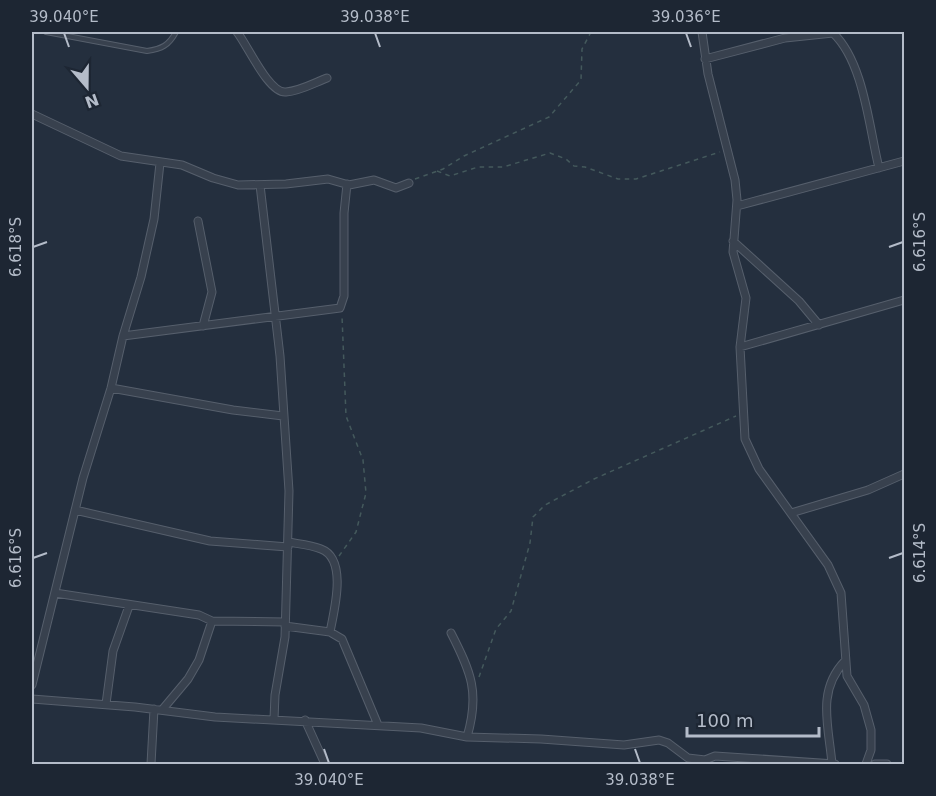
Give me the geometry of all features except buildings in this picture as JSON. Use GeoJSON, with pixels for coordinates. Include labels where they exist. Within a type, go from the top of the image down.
{"type":"FeatureCollection","features":[{"type":"Feature","properties":{"kind":"street"},"geometry":{"type":"LineString","coordinates":[[237,32],[268,82],[276,90],[285,93],[327,78]]}},
{"type":"Feature","properties":{"kind":"street"},"geometry":{"type":"LineString","coordinates":[[702,32],[705,59],[735,180],[737,206],[733,241],[734,261],[746,298],[740,347],[742,412],[751,455],[828,566],[841,593],[847,676],[864,705],[871,730],[871,750],[866,765]]}},
{"type":"Feature","properties":{"kind":"street"},"geometry":{"type":"LineString","coordinates":[[705,59],[785,38],[833,33],[848,51],[857,74],[879,168]]}},
{"type":"Feature","properties":{"kind":"street"},"geometry":{"type":"LineString","coordinates":[[32,114],[121,156],[182,165],[213,178],[238,185],[328,179],[347,184],[374,180],[396,188],[409,183]]}},
{"type":"Feature","properties":{"kind":"street"},"geometry":{"type":"LineString","coordinates":[[737,206],[904,161]]}},
{"type":"Feature","properties":{"kind":"street"},"geometry":{"type":"LineString","coordinates":[[32,685],[83,478],[111,388],[150,241],[160,163]]}},
{"type":"Feature","properties":{"kind":"street"},"geometry":{"type":"LineString","coordinates":[[123,336],[276,314],[340,308],[344,296],[344,222],[347,184]]}},
{"type":"Feature","properties":{"kind":"street"},"geometry":{"type":"LineString","coordinates":[[260,185],[276,314],[289,491],[285,624],[274,719]]}},
{"type":"Feature","properties":{"kind":"street"},"geometry":{"type":"LineString","coordinates":[[198,221],[213,292],[202,326]]}},
{"type":"Feature","properties":{"kind":"street"},"geometry":{"type":"LineString","coordinates":[[733,241],[799,301],[819,325]]}},
{"type":"Feature","properties":{"kind":"street"},"geometry":{"type":"LineString","coordinates":[[740,347],[904,300]]}},
{"type":"Feature","properties":{"kind":"street"},"geometry":{"type":"LineString","coordinates":[[111,388],[233,410],[284,416]]}},
{"type":"Feature","properties":{"kind":"street"},"geometry":{"type":"LineString","coordinates":[[791,513],[868,490],[904,474]]}},
{"type":"Feature","properties":{"kind":"street"},"geometry":{"type":"LineString","coordinates":[[75,510],[210,541],[322,549],[335,562],[337,572],[335,607],[330,632]]}},
{"type":"Feature","properties":{"kind":"street"},"geometry":{"type":"LineString","coordinates":[[55,593],[199,615],[212,621],[285,624],[330,632],[342,639],[378,725]]}},
{"type":"Feature","properties":{"kind":"street"},"geometry":{"type":"LineString","coordinates":[[106,704],[113,651],[129,606]]}},
{"type":"Feature","properties":{"kind":"street"},"geometry":{"type":"LineString","coordinates":[[151,765],[158,710],[188,679],[199,660],[212,621]]}},
{"type":"Feature","properties":{"kind":"street"},"geometry":{"type":"LineString","coordinates":[[452,633],[473,682],[471,722],[467,737]]}},
{"type":"Feature","properties":{"kind":"street"},"geometry":{"type":"LineString","coordinates":[[32,699],[106,704],[215,717],[305,720],[421,728],[467,737],[624,745],[659,740],[668,743],[682,756],[699,761],[715,756],[833,764],[825,707],[828,685],[835,671],[845,661]]}},
{"type":"Feature","properties":{"kind":"street"},"geometry":{"type":"LineString","coordinates":[[305,720],[325,765]]}},
{"type":"Feature","properties":{"kind":"street"},"geometry":{"type":"LineString","coordinates":[[875,765],[887,765]]}},
{"type":"Feature","properties":{"kind":"lane"},"geometry":{"type":"LineString","coordinates":[[46,32],[147,51],[161,49],[171,42],[176,32]]}},
{"type":"Feature","properties":{"kind":"path"},"geometry":{"type":"LineString","coordinates":[[409,183],[549,117],[581,80],[583,74],[580,56],[591,32]]}},
{"type":"Feature","properties":{"kind":"path"},"geometry":{"type":"LineString","coordinates":[[437,171],[450,176],[457,175],[472,168],[503,167],[550,153],[566,159],[574,166],[585,167],[618,179],[636,179],[726,150]]}},
{"type":"Feature","properties":{"kind":"path"},"geometry":{"type":"LineString","coordinates":[[335,562],[356,532],[366,493],[363,460],[346,416],[344,327],[340,308]]}},
{"type":"Feature","properties":{"kind":"path"},"geometry":{"type":"LineString","coordinates":[[473,682],[483,671],[496,629],[511,611],[530,543],[531,522],[545,505],[594,479],[742,412]]}}]}
